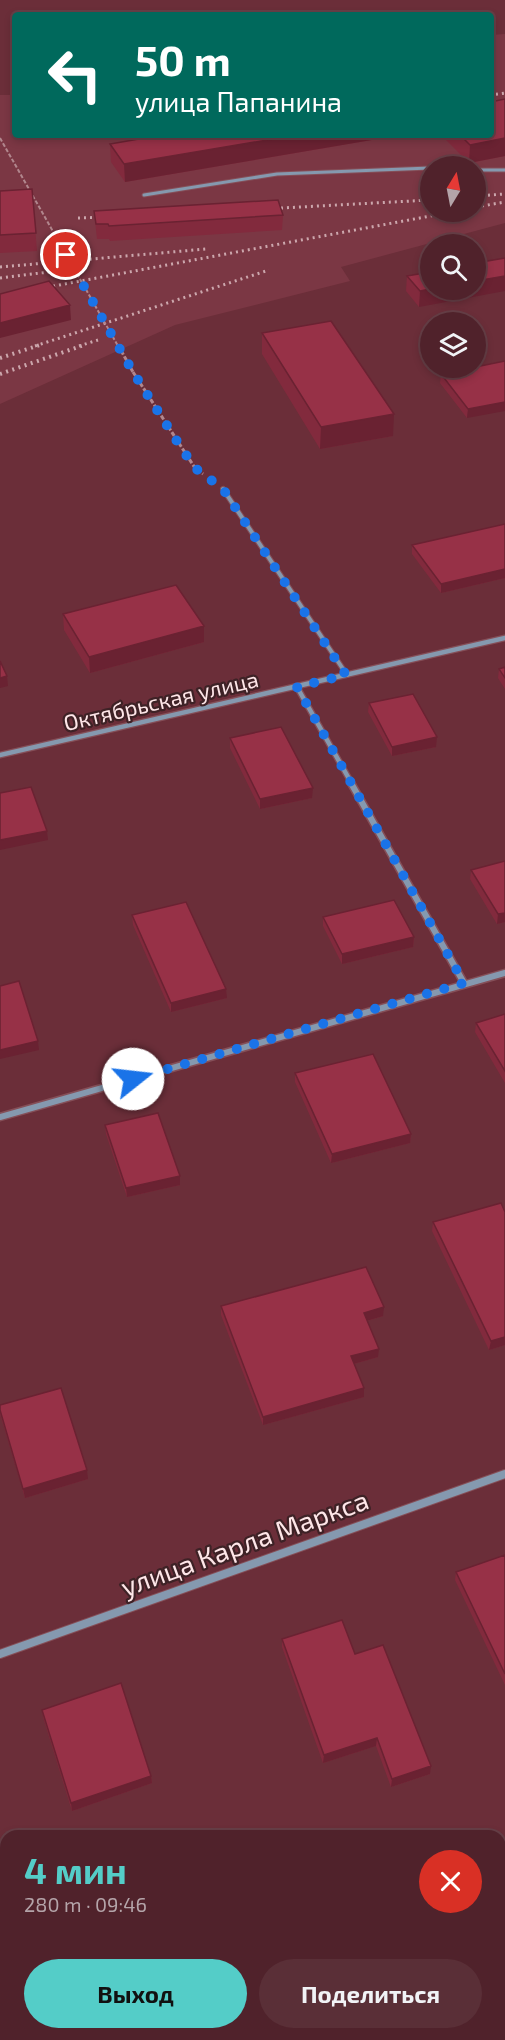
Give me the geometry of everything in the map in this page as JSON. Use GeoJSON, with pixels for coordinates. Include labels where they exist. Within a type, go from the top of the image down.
{"type":"FeatureCollection","features":[{"type":"Feature","properties":{"kind":"street","name":"Октябрьская улица"},"geometry":{"type":"LineString","coordinates":[[0,754],[505,638]]}},
{"type":"Feature","properties":{"kind":"street"},"geometry":{"type":"LineString","coordinates":[[297,687],[464,983]]}},
{"type":"Feature","properties":{"kind":"street"},"geometry":{"type":"LineString","coordinates":[[0,1117],[505,973]]}},
{"type":"Feature","properties":{"kind":"street","name":"улица Карла Маркса"},"geometry":{"type":"LineString","coordinates":[[0,1654],[505,1474]]}},
{"type":"Feature","properties":{"kind":"lane"},"geometry":{"type":"LineString","coordinates":[[144,195],[277,174],[420,168]]}},
{"type":"Feature","properties":{"kind":"lane"},"geometry":{"type":"LineString","coordinates":[[486,170],[505,170]]}},
{"type":"Feature","properties":{"kind":"lane"},"geometry":{"type":"LineString","coordinates":[[223,489],[346,675]]}},
{"type":"Feature","properties":{"kind":"path"},"geometry":{"type":"LineString","coordinates":[[0,138],[133,372],[180,446],[195,468],[223,489]]}},
{"type":"Feature","properties":{"kind":"shaded area"},"geometry":{"type":"Polygon","coordinates":[[[505,34],[505,223],[464,234],[420,234],[420,246],[341,267],[350,281],[175,325],[0,404],[0,95],[12,95],[12,138],[494,138],[494,35],[505,34]]]}},
{"type":"Feature","properties":{"kind":"building"},"geometry":{"type":"Polygon","coordinates":[[[505,99],[505,138],[470,145],[463,138],[494,138],[494,101],[505,99]]]}},
{"type":"Feature","properties":{"kind":"building"},"geometry":{"type":"Polygon","coordinates":[[[145,138],[279,138],[124,164],[110,144],[145,138]]]}},
{"type":"Feature","properties":{"kind":"building"},"geometry":{"type":"Polygon","coordinates":[[[32,189],[36,233],[0,235],[0,191],[32,189]]]}},
{"type":"Feature","properties":{"kind":"building"},"geometry":{"type":"Polygon","coordinates":[[[278,200],[283,215],[109,226],[108,224],[96,224],[94,211],[278,200]]]}},
{"type":"Feature","properties":{"kind":"building"},"geometry":{"type":"Polygon","coordinates":[[[505,258],[505,276],[486,279],[486,261],[505,258]]]}},
{"type":"Feature","properties":{"kind":"building"},"geometry":{"type":"Polygon","coordinates":[[[420,274],[420,291],[407,276],[420,274]]]}},
{"type":"Feature","properties":{"kind":"building"},"geometry":{"type":"Polygon","coordinates":[[[49,281],[70,305],[0,323],[0,294],[49,281]]]}},
{"type":"Feature","properties":{"kind":"building"},"geometry":{"type":"Polygon","coordinates":[[[331,321],[394,414],[321,427],[262,333],[331,321]]]}},
{"type":"Feature","properties":{"kind":"building"},"geometry":{"type":"Polygon","coordinates":[[[505,361],[505,402],[468,409],[444,378],[486,378],[486,365],[505,361]]]}},
{"type":"Feature","properties":{"kind":"building"},"geometry":{"type":"Polygon","coordinates":[[[505,524],[505,569],[441,584],[412,545],[505,524]]]}},
{"type":"Feature","properties":{"kind":"building"},"geometry":{"type":"Polygon","coordinates":[[[176,585],[204,626],[89,657],[63,614],[176,585]]]}},
{"type":"Feature","properties":{"kind":"building"},"geometry":{"type":"Polygon","coordinates":[[[0,661],[7,676],[0,678],[0,661]]]}},
{"type":"Feature","properties":{"kind":"building"},"geometry":{"type":"Polygon","coordinates":[[[505,667],[505,678],[499,669],[505,667]]]}},
{"type":"Feature","properties":{"kind":"building"},"geometry":{"type":"Polygon","coordinates":[[[413,694],[437,737],[392,747],[369,703],[413,694]]]}},
{"type":"Feature","properties":{"kind":"building"},"geometry":{"type":"Polygon","coordinates":[[[281,727],[313,788],[260,799],[230,738],[281,727]]]}},
{"type":"Feature","properties":{"kind":"building"},"geometry":{"type":"Polygon","coordinates":[[[31,787],[47,831],[0,840],[0,793],[31,787]]]}},
{"type":"Feature","properties":{"kind":"building"},"geometry":{"type":"Polygon","coordinates":[[[505,861],[505,913],[498,914],[471,870],[505,861]]]}},
{"type":"Feature","properties":{"kind":"building"},"geometry":{"type":"Polygon","coordinates":[[[394,900],[414,937],[342,954],[323,917],[394,900]]]}},
{"type":"Feature","properties":{"kind":"building"},"geometry":{"type":"Polygon","coordinates":[[[186,902],[226,989],[171,1003],[132,915],[186,902]]]}},
{"type":"Feature","properties":{"kind":"building"},"geometry":{"type":"Polygon","coordinates":[[[19,981],[38,1041],[0,1050],[0,986],[19,981]]]}},
{"type":"Feature","properties":{"kind":"building"},"geometry":{"type":"Polygon","coordinates":[[[505,1014],[505,1071],[476,1023],[505,1014]]]}},
{"type":"Feature","properties":{"kind":"building"},"geometry":{"type":"Polygon","coordinates":[[[373,1054],[411,1134],[332,1154],[295,1073],[373,1054]]]}},
{"type":"Feature","properties":{"kind":"building"},"geometry":{"type":"Polygon","coordinates":[[[158,1113],[180,1176],[126,1188],[105,1125],[158,1113]]]}},
{"type":"Feature","properties":{"kind":"building"},"geometry":{"type":"Polygon","coordinates":[[[501,1203],[505,1212],[505,1337],[491,1341],[433,1222],[501,1203]]]}},
{"type":"Feature","properties":{"kind":"building"},"geometry":{"type":"Polygon","coordinates":[[[366,1267],[384,1307],[364,1313],[379,1349],[351,1356],[364,1388],[263,1417],[221,1306],[366,1267]]]}},
{"type":"Feature","properties":{"kind":"building"},"geometry":{"type":"Polygon","coordinates":[[[61,1388],[87,1470],[23,1489],[0,1405],[61,1388]]]}},
{"type":"Feature","properties":{"kind":"building"},"geometry":{"type":"Polygon","coordinates":[[[505,1555],[505,1674],[456,1572],[505,1555]]]}},
{"type":"Feature","properties":{"kind":"building"},"geometry":{"type":"Polygon","coordinates":[[[342,1620],[355,1654],[383,1645],[431,1766],[392,1779],[377,1738],[324,1755],[282,1639],[342,1620]]]}},
{"type":"Feature","properties":{"kind":"building"},"geometry":{"type":"Polygon","coordinates":[[[121,1683],[151,1776],[71,1803],[42,1710],[121,1683]]]}},
{"type":"Feature","properties":{"kind":"railway"},"geometry":{"type":"LineString","coordinates":[[494,94],[505,93]]}},
{"type":"Feature","properties":{"kind":"railway"},"geometry":{"type":"LineString","coordinates":[[486,195],[505,194]]}},
{"type":"Feature","properties":{"kind":"railway"},"geometry":{"type":"LineString","coordinates":[[263,209],[420,201]]}},
{"type":"Feature","properties":{"kind":"railway"},"geometry":{"type":"LineString","coordinates":[[486,205],[505,202]]}},
{"type":"Feature","properties":{"kind":"railway"},"geometry":{"type":"LineString","coordinates":[[78,218],[110,217]]}},
{"type":"Feature","properties":{"kind":"railway"},"geometry":{"type":"LineString","coordinates":[[0,296],[420,218]]}},
{"type":"Feature","properties":{"kind":"railway"},"geometry":{"type":"LineString","coordinates":[[0,267],[206,249]]}},
{"type":"Feature","properties":{"kind":"railway"},"geometry":{"type":"LineString","coordinates":[[35,346],[269,270]]}},
{"type":"Feature","properties":{"kind":"railway"},"geometry":{"type":"LineString","coordinates":[[0,278],[57,271]]}},
{"type":"Feature","properties":{"kind":"railway"},"geometry":{"type":"LineString","coordinates":[[79,346],[98,340]]}},
{"type":"Feature","properties":{"kind":"railway"},"geometry":{"type":"LineString","coordinates":[[0,358],[40,345]]}},
{"type":"Feature","properties":{"kind":"railway"},"geometry":{"type":"LineString","coordinates":[[0,374],[84,345]]}},
{"type":"Feature","properties":{"kind":"route"},"geometry":{"type":"LineString","coordinates":[[66,255],[133,372],[180,446],[195,468],[223,489],[346,675],[297,687],[464,983],[133,1079]]}}]}
